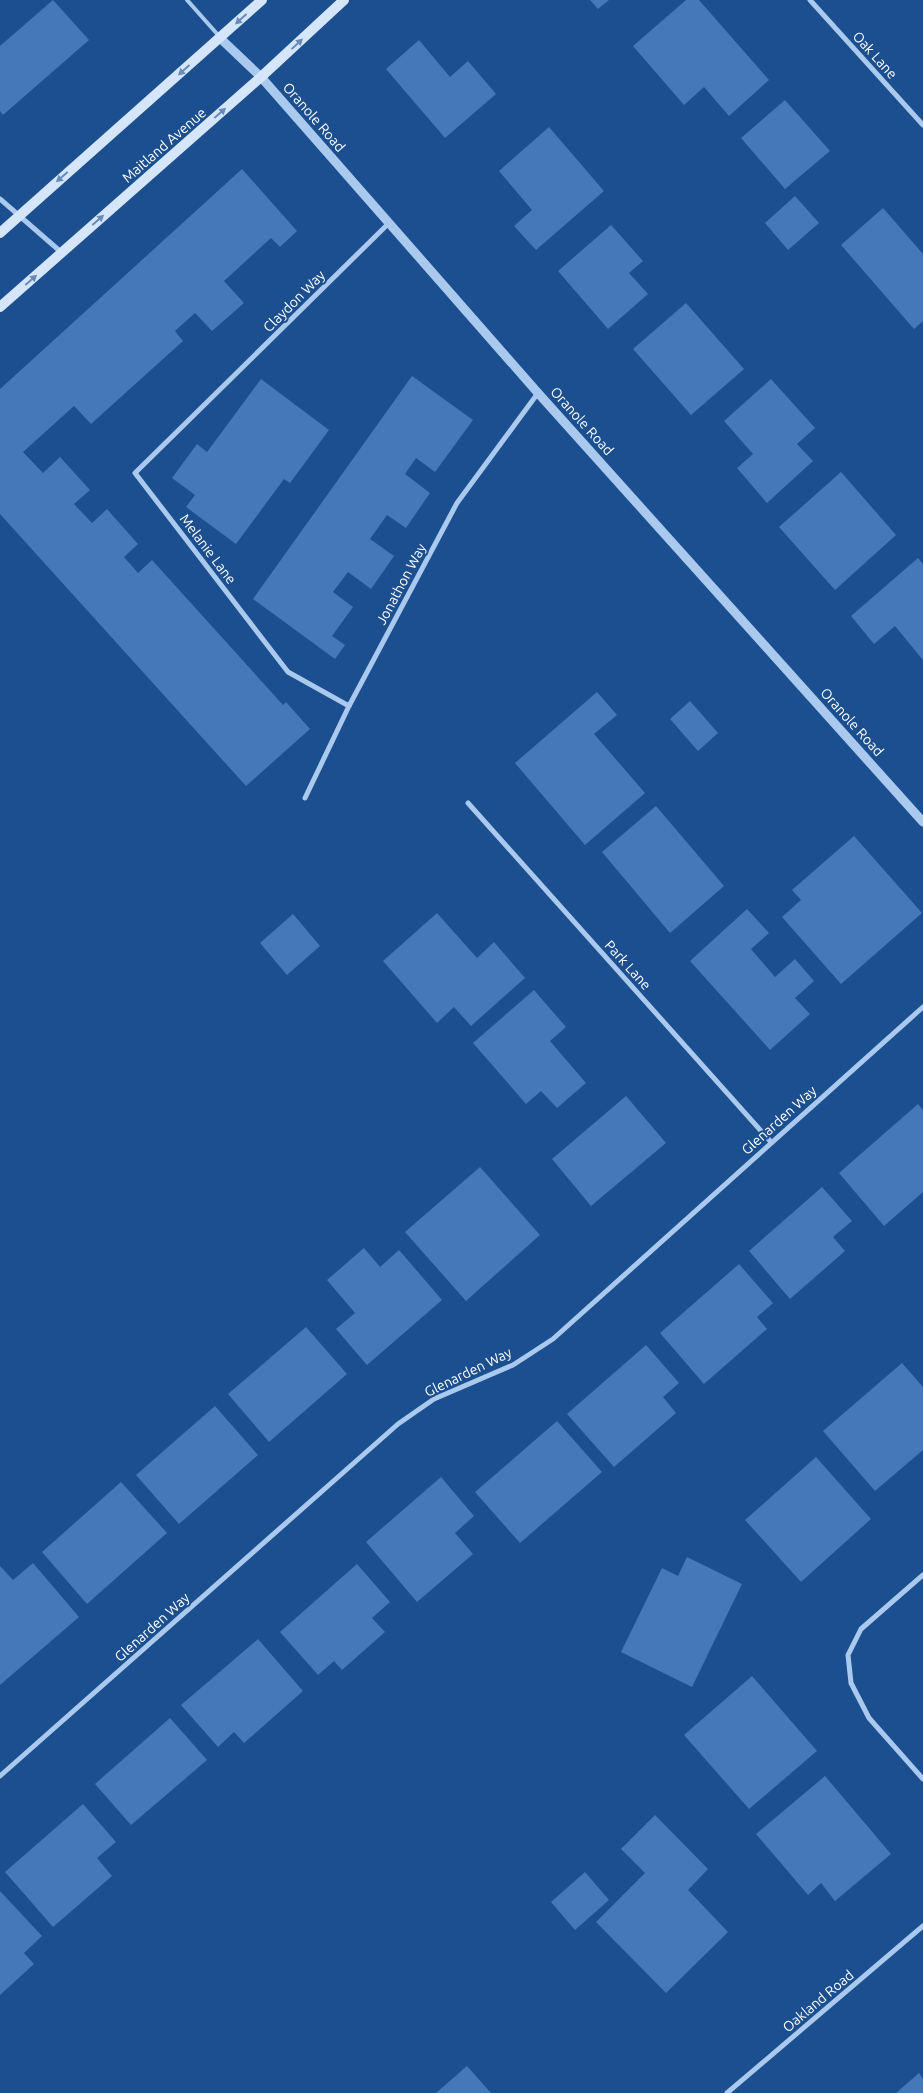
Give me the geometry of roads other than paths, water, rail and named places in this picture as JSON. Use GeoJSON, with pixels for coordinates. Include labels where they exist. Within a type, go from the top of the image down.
{"type":"FeatureCollection","features":[{"type":"Feature","properties":{"kind":"main road"},"geometry":{"type":"LineString","coordinates":[[0,232],[262,0]]}},
{"type":"Feature","properties":{"kind":"main road","name":"Maitland Avenue"},"geometry":{"type":"LineString","coordinates":[[0,307],[261,77],[344,0]]}},
{"type":"Feature","properties":{"kind":"street","name":"Oak Lane"},"geometry":{"type":"LineString","coordinates":[[810,0],[923,125]]}},
{"type":"Feature","properties":{"kind":"street","name":"Oranole Road"},"geometry":{"type":"LineString","coordinates":[[220,38],[261,77],[538,393],[923,822]]}},
{"type":"Feature","properties":{"kind":"street"},"geometry":{"type":"LineString","coordinates":[[0,199],[62,253]]}},
{"type":"Feature","properties":{"kind":"street","name":"Claydon Way"},"geometry":{"type":"LineString","coordinates":[[215,394],[389,223]]}},
{"type":"Feature","properties":{"kind":"street","name":"Jonathon Way"},"geometry":{"type":"LineString","coordinates":[[305,798],[349,706],[457,503],[538,393]]}},
{"type":"Feature","properties":{"kind":"street","name":"Melanie Lane"},"geometry":{"type":"LineString","coordinates":[[215,394],[135,473],[288,672],[349,706]]}},
{"type":"Feature","properties":{"kind":"street","name":"Park Lane"},"geometry":{"type":"LineString","coordinates":[[468,803],[772,1142]]}},
{"type":"Feature","properties":{"kind":"street","name":"Glenarden Way"},"geometry":{"type":"LineString","coordinates":[[0,1776],[398,1424],[434,1399],[513,1365],[553,1339],[923,1007]]}},
{"type":"Feature","properties":{"kind":"street"},"geometry":{"type":"LineString","coordinates":[[923,1575],[861,1629],[848,1655],[851,1683],[869,1718],[923,1779]]}},
{"type":"Feature","properties":{"kind":"street","name":"Oakland Road"},"geometry":{"type":"LineString","coordinates":[[727,2093],[923,1926]]}},
{"type":"Feature","properties":{"kind":"lane"},"geometry":{"type":"LineString","coordinates":[[187,0],[220,38]]}}]}
